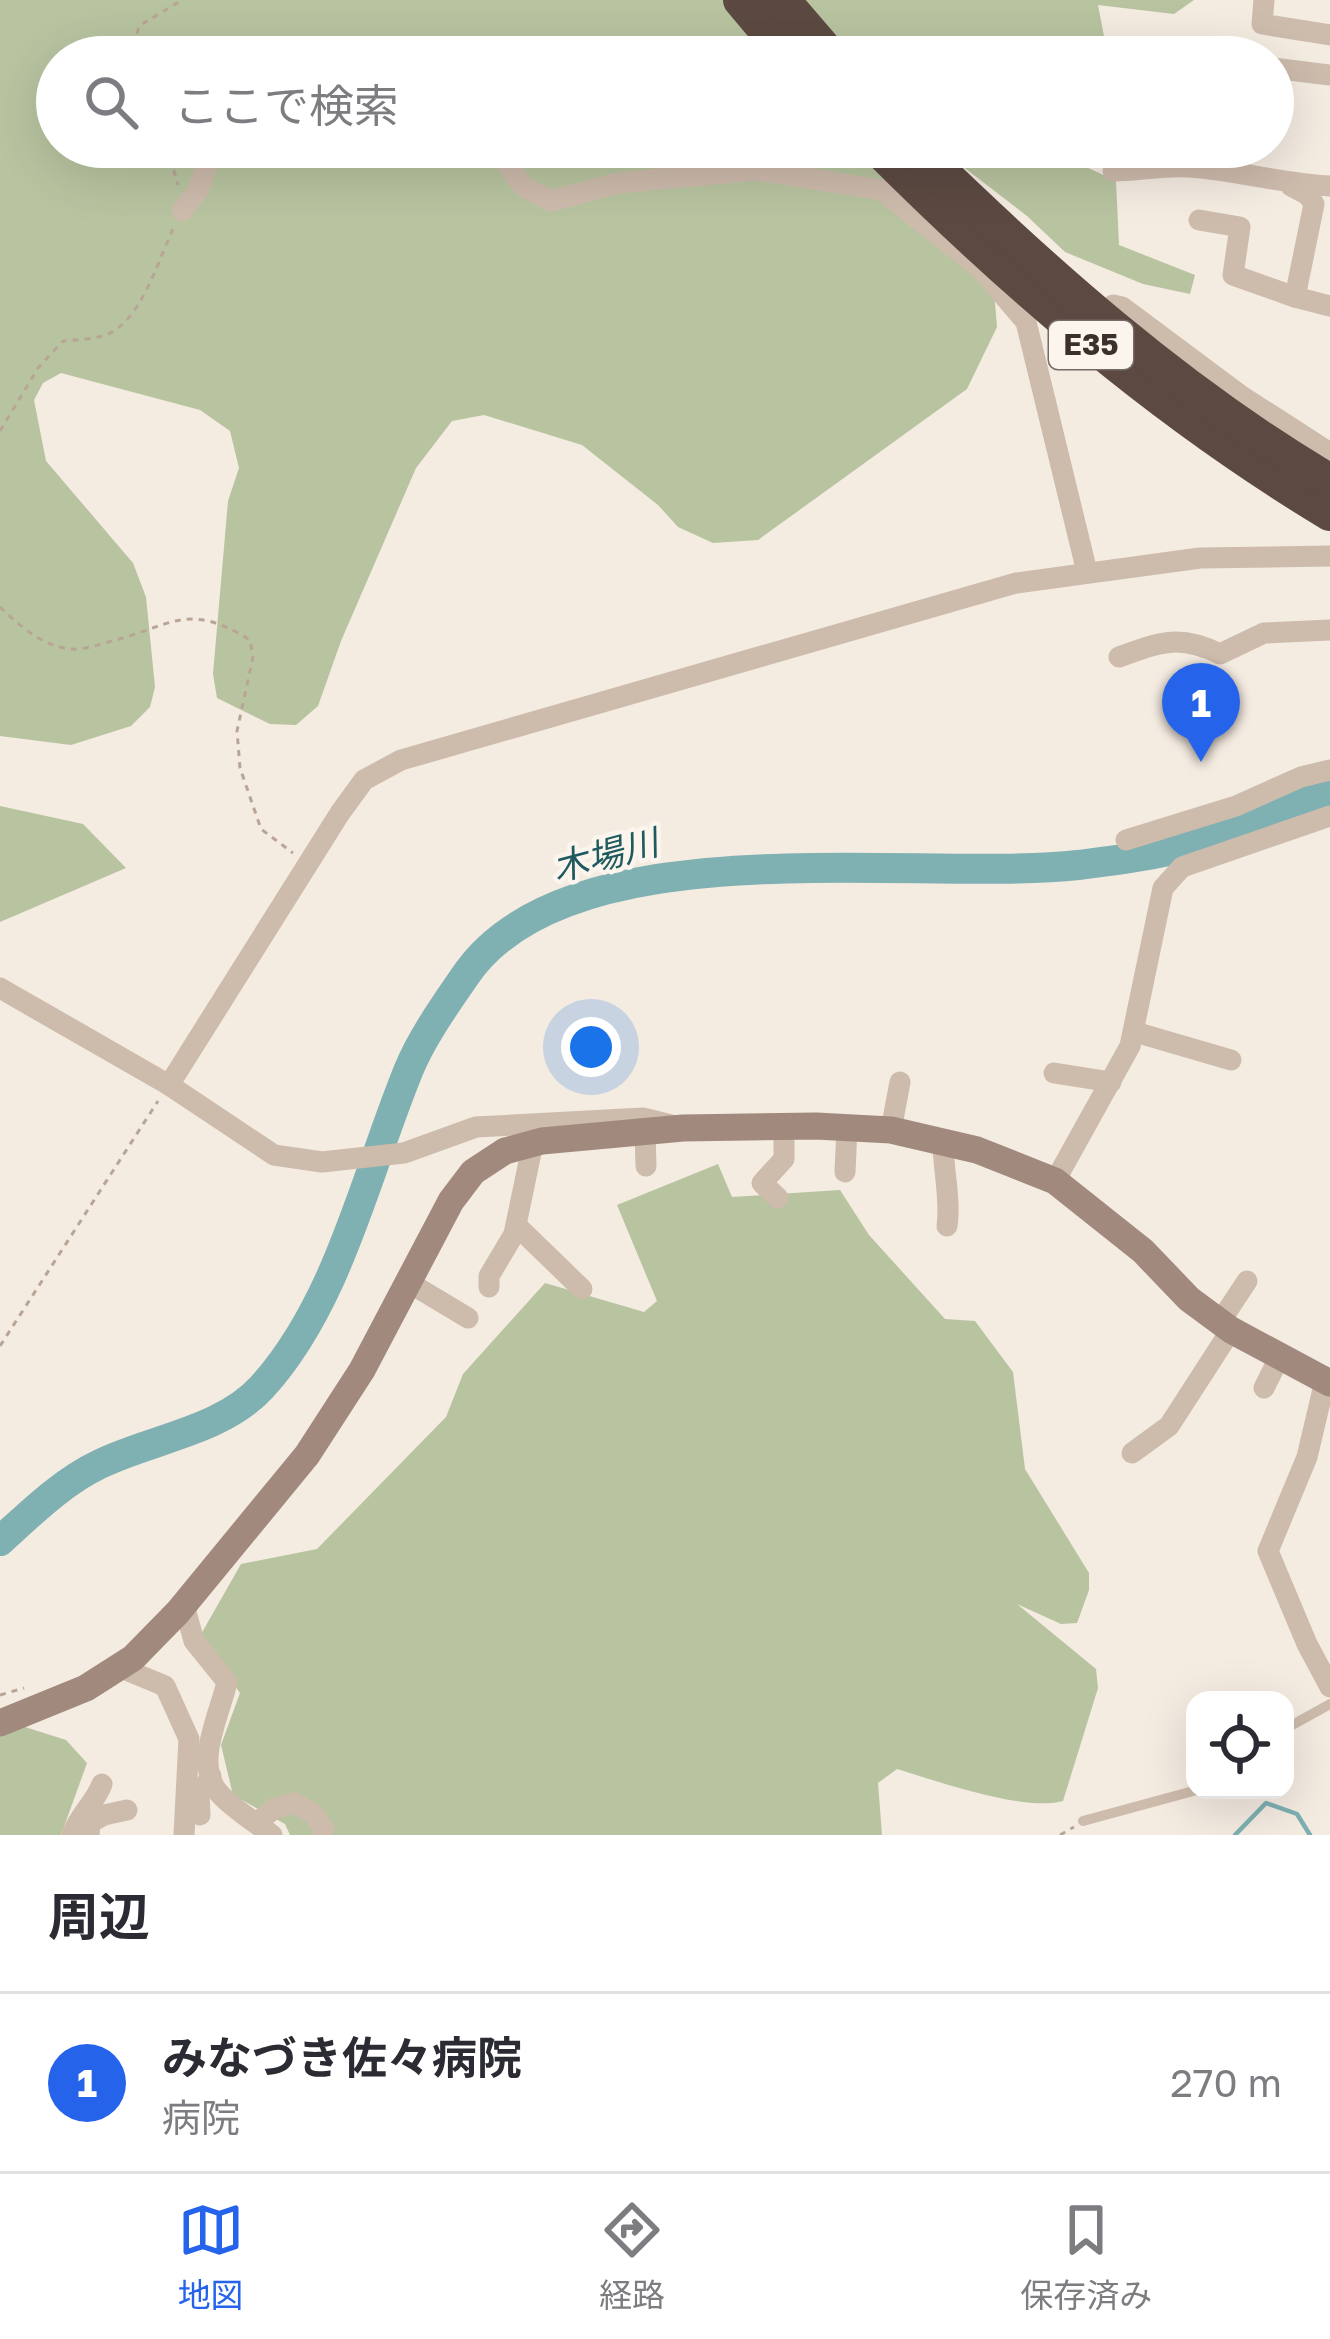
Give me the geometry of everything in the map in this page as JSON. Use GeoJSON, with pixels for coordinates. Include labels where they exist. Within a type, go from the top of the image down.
{"type":"FeatureCollection","features":[{"type":"Feature","properties":{"kind":"highway"},"geometry":{"type":"LineString","coordinates":[[740,0],[771,36]]}},
{"type":"Feature","properties":{"kind":"highway"},"geometry":{"type":"LineString","coordinates":[[782,0],[813,36]]}},
{"type":"Feature","properties":{"kind":"highway","name":"E35"},"geometry":{"type":"LineString","coordinates":[[899,168],[1060,321],[1227,446],[1330,513]]}},
{"type":"Feature","properties":{"kind":"highway","name":"E35"},"geometry":{"type":"LineString","coordinates":[[936,168],[1012,242],[1157,362],[1330,482]]}},
{"type":"Feature","properties":{"kind":"street"},"geometry":{"type":"LineString","coordinates":[[1264,0],[1262,24],[1330,34]]}},
{"type":"Feature","properties":{"kind":"street"},"geometry":{"type":"LineString","coordinates":[[1294,71],[1330,75]]}},
{"type":"Feature","properties":{"kind":"street"},"geometry":{"type":"LineString","coordinates":[[182,211],[197,192],[206,168]]}},
{"type":"Feature","properties":{"kind":"street"},"geometry":{"type":"LineString","coordinates":[[510,168],[524,187],[551,200],[618,183],[756,170],[881,190],[980,268],[1026,322],[1087,572]]}},
{"type":"Feature","properties":{"kind":"street"},"geometry":{"type":"LineString","coordinates":[[1113,171],[1172,168]]}},
{"type":"Feature","properties":{"kind":"street"},"geometry":{"type":"LineString","coordinates":[[1194,168],[1287,184],[1330,186]]}},
{"type":"Feature","properties":{"kind":"street"},"geometry":{"type":"LineString","coordinates":[[1287,184],[1308,195],[1313,204],[1295,297]]}},
{"type":"Feature","properties":{"kind":"street"},"geometry":{"type":"LineString","coordinates":[[1199,220],[1240,227],[1233,275],[1330,306]]}},
{"type":"Feature","properties":{"kind":"street"},"geometry":{"type":"LineString","coordinates":[[1017,313],[1065,337],[1113,304],[1122,307],[1240,395],[1330,453]]}},
{"type":"Feature","properties":{"kind":"street"},"geometry":{"type":"LineString","coordinates":[[169,1085],[306,863],[364,780],[401,760],[1016,583],[1199,557],[1330,556]]}},
{"type":"Feature","properties":{"kind":"street"},"geometry":{"type":"LineString","coordinates":[[1119,657],[1174,640],[1220,654],[1264,633],[1330,630]]}},
{"type":"Feature","properties":{"kind":"street"},"geometry":{"type":"LineString","coordinates":[[1126,840],[1330,770]]}},
{"type":"Feature","properties":{"kind":"street"},"geometry":{"type":"LineString","coordinates":[[1055,1181],[1135,1032],[1163,888],[1182,867],[1330,816]]}},
{"type":"Feature","properties":{"kind":"street"},"geometry":{"type":"LineString","coordinates":[[0,988],[169,1085],[274,1155],[322,1162],[404,1153],[476,1127],[643,1118],[683,1128]]}},
{"type":"Feature","properties":{"kind":"street"},"geometry":{"type":"LineString","coordinates":[[1135,1032],[1231,1060]]}},
{"type":"Feature","properties":{"kind":"street"},"geometry":{"type":"LineString","coordinates":[[1054,1073],[1111,1082]]}},
{"type":"Feature","properties":{"kind":"street"},"geometry":{"type":"LineString","coordinates":[[891,1130],[900,1082]]}},
{"type":"Feature","properties":{"kind":"street"},"geometry":{"type":"LineString","coordinates":[[778,1198],[762,1183],[784,1159],[784,1126]]}},
{"type":"Feature","properties":{"kind":"street"},"geometry":{"type":"LineString","coordinates":[[0,1723],[46,1708],[119,1667],[184,1605],[307,1455],[362,1370],[451,1202],[473,1172],[505,1151],[533,1143],[683,1128],[891,1130],[977,1150],[1055,1181],[1144,1251],[1189,1299],[1226,1326],[1328,1382],[1307,1457],[1268,1551],[1330,1687]]}},
{"type":"Feature","properties":{"kind":"street"},"geometry":{"type":"LineString","coordinates":[[844,1172],[847,1128]]}},
{"type":"Feature","properties":{"kind":"street"},"geometry":{"type":"LineString","coordinates":[[645,1131],[646,1166]]}},
{"type":"Feature","properties":{"kind":"street"},"geometry":{"type":"LineString","coordinates":[[943,1142],[950,1209],[947,1226]]}},
{"type":"Feature","properties":{"kind":"street"},"geometry":{"type":"LineString","coordinates":[[488,1287],[489,1276],[516,1225],[533,1143]]}},
{"type":"Feature","properties":{"kind":"street"},"geometry":{"type":"LineString","coordinates":[[516,1225],[582,1288]]}},
{"type":"Feature","properties":{"kind":"street"},"geometry":{"type":"LineString","coordinates":[[1132,1453],[1168,1426],[1247,1281]]}},
{"type":"Feature","properties":{"kind":"street"},"geometry":{"type":"LineString","coordinates":[[408,1282],[468,1318]]}},
{"type":"Feature","properties":{"kind":"street"},"geometry":{"type":"LineString","coordinates":[[1264,1388],[1280,1356]]}},
{"type":"Feature","properties":{"kind":"street"},"geometry":{"type":"LineString","coordinates":[[184,1605],[194,1642],[227,1682],[184,1835]]}},
{"type":"Feature","properties":{"kind":"street"},"geometry":{"type":"LineString","coordinates":[[119,1667],[165,1686],[215,1790],[264,1829]]}},
{"type":"Feature","properties":{"kind":"street"},"geometry":{"type":"LineString","coordinates":[[200,1815],[202,1770]]}},
{"type":"Feature","properties":{"kind":"street"},"geometry":{"type":"LineString","coordinates":[[82,1834],[78,1818],[102,1784]]}},
{"type":"Feature","properties":{"kind":"street"},"geometry":{"type":"LineString","coordinates":[[264,1829],[275,1808],[294,1803],[313,1813],[324,1829],[322,1835]]}},
{"type":"Feature","properties":{"kind":"street"},"geometry":{"type":"LineString","coordinates":[[82,1834],[104,1814],[128,1810]]}},
{"type":"Feature","properties":{"kind":"street"},"geometry":{"type":"LineString","coordinates":[[264,1829],[283,1816],[307,1828],[307,1835]]}},
{"type":"Feature","properties":{"kind":"lane"},"geometry":{"type":"LineString","coordinates":[[1294,1724],[1330,1704]]}},
{"type":"Feature","properties":{"kind":"lane"},"geometry":{"type":"LineString","coordinates":[[1083,1821],[1186,1793]]}},
{"type":"Feature","properties":{"kind":"path"},"geometry":{"type":"LineString","coordinates":[[136,36],[139,26],[182,0]]}},
{"type":"Feature","properties":{"kind":"path"},"geometry":{"type":"LineString","coordinates":[[0,431],[38,368],[63,341],[99,337],[118,328],[137,304],[182,211],[174,168]]}},
{"type":"Feature","properties":{"kind":"path"},"geometry":{"type":"LineString","coordinates":[[0,608],[44,642],[74,650],[131,637],[172,619],[222,623],[250,640],[253,656],[237,731],[240,768],[261,829],[306,863]]}},
{"type":"Feature","properties":{"kind":"path"},"geometry":{"type":"LineString","coordinates":[[0,1346],[169,1085]]}},
{"type":"Feature","properties":{"kind":"green space"},"geometry":{"type":"Polygon","coordinates":[[[0,0],[1194,0],[1174,14],[1098,5],[1104,36],[36,36],[36,168],[950,168],[994,290],[997,327],[967,389],[758,540],[713,543],[678,527],[658,505],[582,445],[484,415],[452,421],[416,468],[318,706],[296,725],[270,724],[217,698],[213,674],[228,501],[239,468],[230,431],[200,410],[61,373],[43,383],[34,400],[46,461],[133,563],[146,597],[155,687],[150,707],[131,726],[71,745],[0,736],[0,0]]]}},
{"type":"Feature","properties":{"kind":"green space"},"geometry":{"type":"Polygon","coordinates":[[[965,168],[1088,168],[1116,181],[1119,245],[1195,275],[1190,294],[1143,284],[1065,252],[965,168]]]}},
{"type":"Feature","properties":{"kind":"green space"},"geometry":{"type":"Polygon","coordinates":[[[0,806],[83,824],[126,868],[0,922],[0,806]]]}},
{"type":"Feature","properties":{"kind":"green space"},"geometry":{"type":"Polygon","coordinates":[[[718,1164],[732,1197],[840,1190],[869,1235],[945,1319],[975,1321],[1013,1372],[1025,1469],[1089,1573],[1089,1590],[1077,1623],[1061,1624],[1017,1604],[1096,1669],[1098,1688],[1063,1801],[1004,1799],[897,1769],[878,1783],[882,1835],[290,1835],[285,1824],[233,1795],[221,1745],[240,1693],[200,1636],[241,1564],[317,1549],[446,1417],[463,1374],[545,1283],[644,1312],[657,1301],[617,1205],[718,1164]]]}},
{"type":"Feature","properties":{"kind":"green space"},"geometry":{"type":"Polygon","coordinates":[[[0,1719],[66,1740],[87,1763],[61,1835],[0,1835],[0,1719]]]}},
{"type":"Feature","properties":{"kind":"waterway","name":"木場川"},"geometry":{"type":"LineString","coordinates":[[0,1541],[86,1471],[207,1424],[262,1387],[289,1353],[331,1276],[421,1045],[465,976],[514,928],[581,897],[662,878],[749,870],[1009,869],[1140,857],[1330,795]]}},
{"type":"Feature","properties":{"kind":"waterway"},"geometry":{"type":"LineString","coordinates":[[1235,1835],[1266,1803],[1297,1814],[1310,1835]]}},
{"type":"Feature","properties":{"kind":"place","name":"みなづき佐々病院"},"geometry":{"type":"Point","coordinates":[1201,762]}}]}
